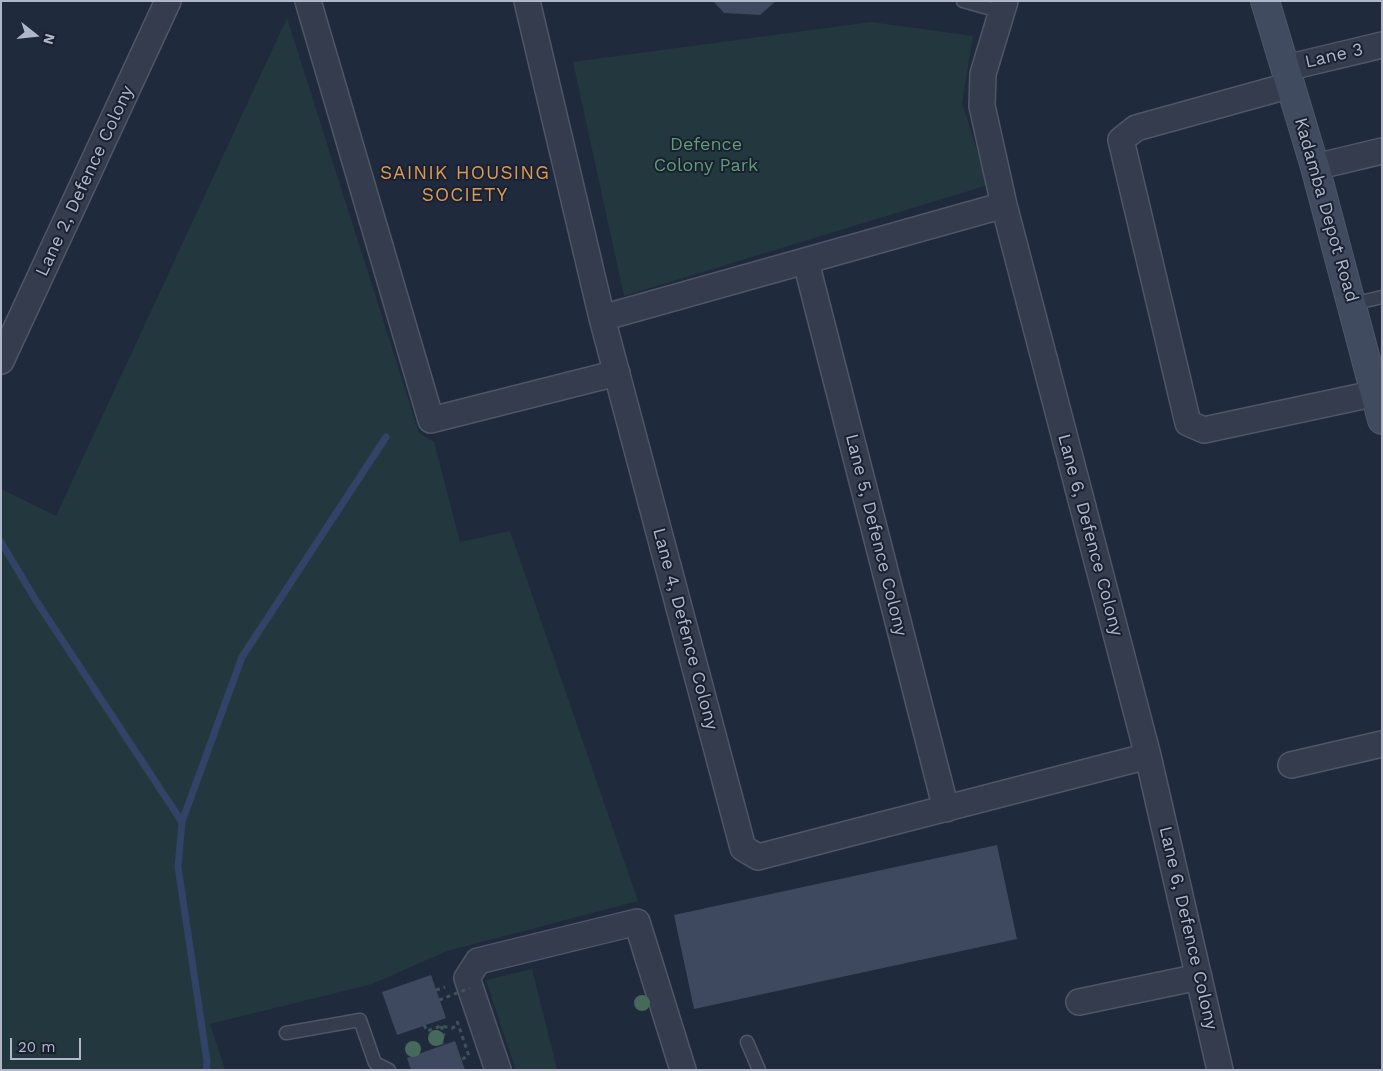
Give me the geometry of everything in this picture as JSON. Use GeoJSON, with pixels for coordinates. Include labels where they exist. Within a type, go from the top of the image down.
{"type":"FeatureCollection","features":[{"type":"Feature","properties":{"kind":"street","name":"Lane 2, Defence Colony"},"geometry":{"type":"LineString","coordinates":[[1,361],[168,1]]}},
{"type":"Feature","properties":{"kind":"street"},"geometry":{"type":"LineString","coordinates":[[308,1],[431,420],[616,373]]}},
{"type":"Feature","properties":{"kind":"street","name":"Lane 4, Defence Colony"},"geometry":{"type":"LineString","coordinates":[[527,1],[602,318],[742,848],[758,857],[1148,756]]}},
{"type":"Feature","properties":{"kind":"street","name":"Kadamba Depot Road"},"geometry":{"type":"LineString","coordinates":[[1265,1],[1315,167],[1352,304],[1379,393],[1382,420]]}},
{"type":"Feature","properties":{"kind":"street","name":"Lane 6, Defence Colony"},"geometry":{"type":"LineString","coordinates":[[1003,7],[983,74],[982,106],[1004,205],[1148,756],[1220,1070]]}},
{"type":"Feature","properties":{"kind":"street","name":"Lane 3"},"geometry":{"type":"LineString","coordinates":[[1379,393],[1204,430],[1188,423],[1122,140],[1136,128],[1382,45]]}},
{"type":"Feature","properties":{"kind":"street"},"geometry":{"type":"LineString","coordinates":[[1315,167],[1382,151]]}},
{"type":"Feature","properties":{"kind":"street"},"geometry":{"type":"LineString","coordinates":[[602,318],[1004,205]]}},
{"type":"Feature","properties":{"kind":"street","name":"Lane 5, Defence Colony"},"geometry":{"type":"LineString","coordinates":[[806,262],[946,809]]}},
{"type":"Feature","properties":{"kind":"street"},"geometry":{"type":"LineString","coordinates":[[1292,765],[1382,744]]}},
{"type":"Feature","properties":{"kind":"street"},"geometry":{"type":"LineString","coordinates":[[498,1070],[467,978],[478,961],[636,922],[683,1070]]}},
{"type":"Feature","properties":{"kind":"street"},"geometry":{"type":"LineString","coordinates":[[1079,1002],[1199,977]]}},
{"type":"Feature","properties":{"kind":"lane"},"geometry":{"type":"LineString","coordinates":[[963,1],[1003,7]]}},
{"type":"Feature","properties":{"kind":"lane"},"geometry":{"type":"LineString","coordinates":[[1352,304],[1382,297]]}},
{"type":"Feature","properties":{"kind":"lane"},"geometry":{"type":"LineString","coordinates":[[286,1033],[360,1020],[375,1062],[389,1070]]}},
{"type":"Feature","properties":{"kind":"lane"},"geometry":{"type":"LineString","coordinates":[[747,1042],[759,1070]]}},
{"type":"Feature","properties":{"kind":"path"},"geometry":{"type":"LineString","coordinates":[[439,1000],[470,988]]}},
{"type":"Feature","properties":{"kind":"path"},"geometry":{"type":"LineString","coordinates":[[457,1021],[469,1056]]}},
{"type":"Feature","properties":{"kind":"path"},"geometry":{"type":"LineString","coordinates":[[424,1025],[426,1031],[441,1026],[452,1028]]}},
{"type":"Feature","properties":{"kind":"path"},"geometry":{"type":"LineString","coordinates":[[441,1026],[444,1034],[441,1041],[443,1046]]}},
{"type":"Feature","properties":{"kind":"green space"},"geometry":{"type":"Polygon","coordinates":[[[287,18],[419,433],[434,442],[460,542],[510,531],[638,901],[447,951],[372,984],[210,1024],[225,1070],[1,1070],[1,489],[56,516],[287,18]]]}},
{"type":"Feature","properties":{"kind":"green space","name":"Defence Colony Park"},"geometry":{"type":"Polygon","coordinates":[[[871,22],[973,36],[962,103],[988,185],[624,296],[573,62],[871,22]]]}},
{"type":"Feature","properties":{"kind":"green space"},"geometry":{"type":"Polygon","coordinates":[[[532,969],[557,1070],[516,1070],[486,980],[532,969]]]}},
{"type":"Feature","properties":{"kind":"building"},"geometry":{"type":"Polygon","coordinates":[[[713,1],[776,1],[760,15],[724,13],[713,1]]]}},
{"type":"Feature","properties":{"kind":"building"},"geometry":{"type":"Polygon","coordinates":[[[997,845],[1017,939],[694,1009],[674,915],[997,845]]]}},
{"type":"Feature","properties":{"kind":"building"},"geometry":{"type":"Polygon","coordinates":[[[431,975],[446,1018],[397,1035],[382,992],[431,975]]]}},
{"type":"Feature","properties":{"kind":"building"},"geometry":{"type":"Polygon","coordinates":[[[455,1041],[465,1070],[411,1070],[407,1058],[455,1041]]]}},
{"type":"Feature","properties":{"kind":"waterway"},"geometry":{"type":"LineString","coordinates":[[206,1070],[207,1061],[178,867],[182,822],[242,657],[386,437]]}},
{"type":"Feature","properties":{"kind":"waterway"},"geometry":{"type":"LineString","coordinates":[[1,542],[37,602],[182,822]]}},
{"type":"Feature","properties":{"kind":"district","name":"SAINIK HOUSING SOCIETY"},"geometry":{"type":"Point","coordinates":[465,184]}}]}
